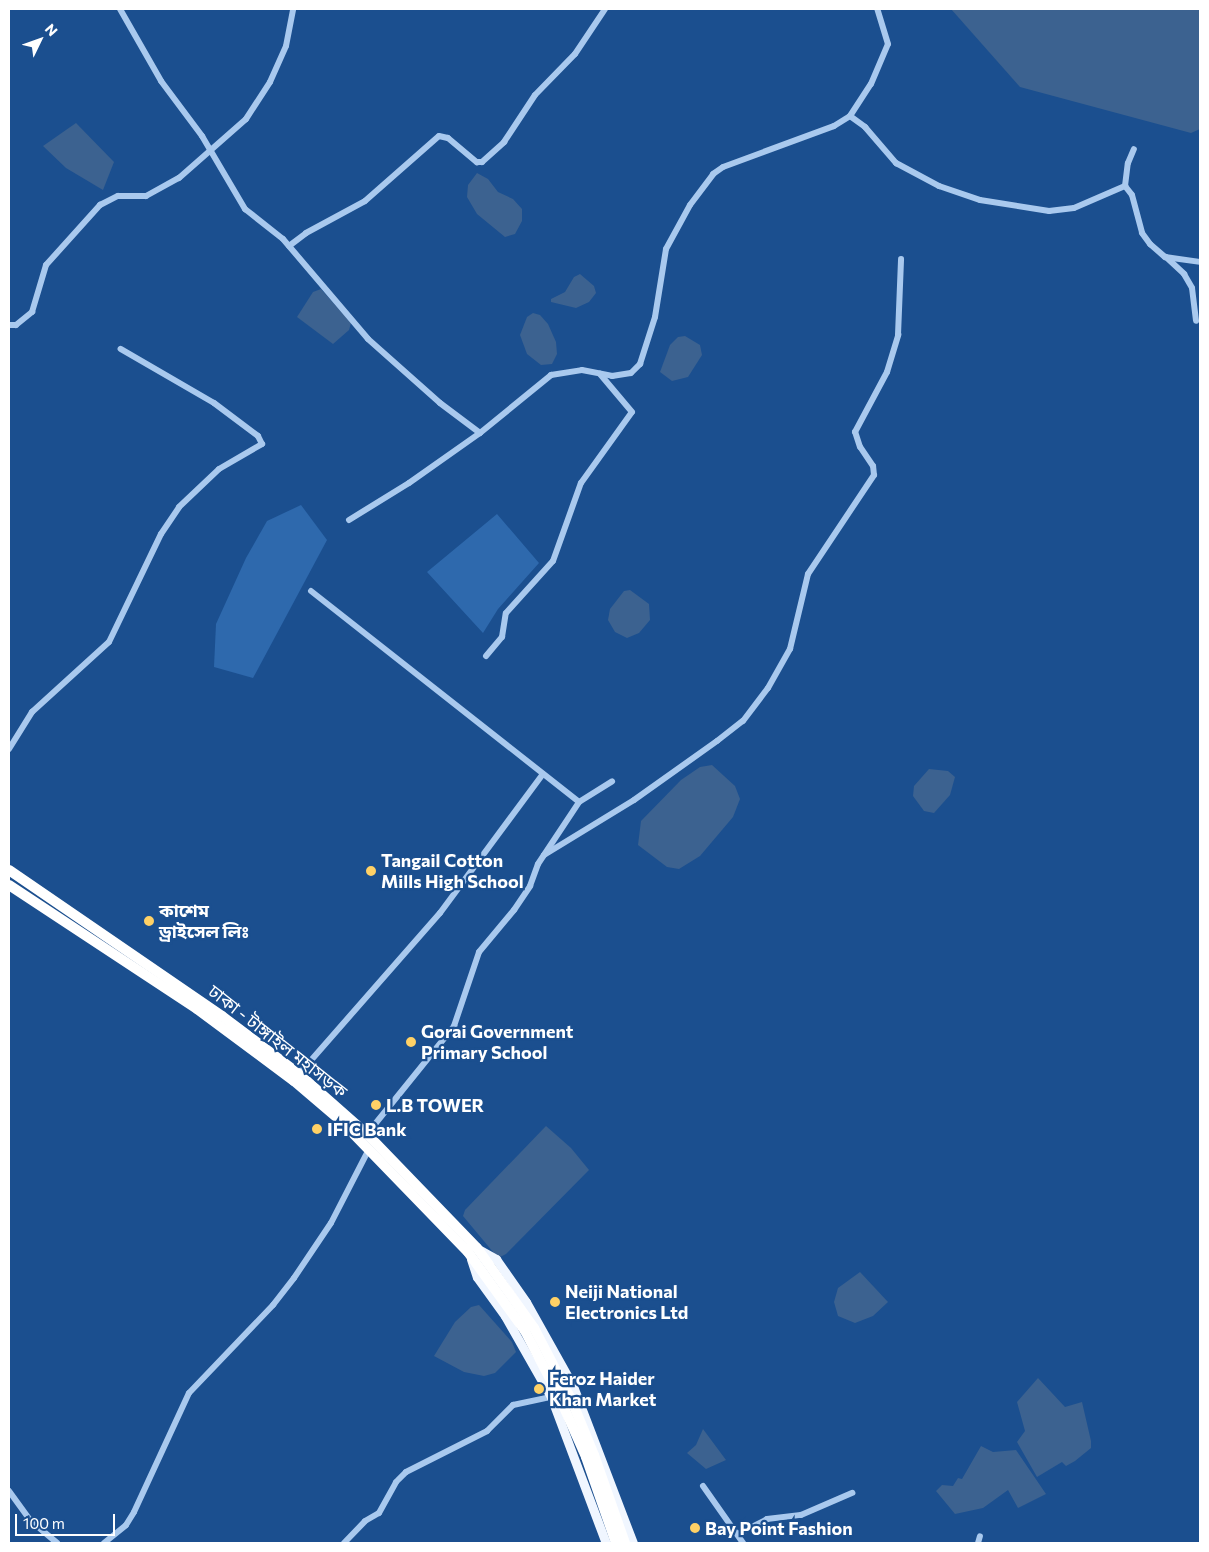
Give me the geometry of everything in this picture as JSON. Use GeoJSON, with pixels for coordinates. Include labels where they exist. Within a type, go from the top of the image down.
{"type":"FeatureCollection","features":[{"type":"Feature","properties":{"kind":"highway","name":"ঢাকা - টাঙ্গাইল মহাসড়ক"},"geometry":{"type":"LineString","coordinates":[[9,870],[66,908],[299,1074],[367,1134],[473,1250],[534,1328],[571,1399],[594,1455],[624,1543]]}},
{"type":"Feature","properties":{"kind":"highway","name":"ঢাকা - টাঙ্গাইল মহাসড়ক"},"geometry":{"type":"LineString","coordinates":[[9,885],[247,1044],[341,1122],[473,1250],[525,1331],[558,1394],[586,1458],[616,1543]]}},
{"type":"Feature","properties":{"kind":"highway"},"geometry":{"type":"LineString","coordinates":[[59,919],[66,908]]}},
{"type":"Feature","properties":{"kind":"main road"},"geometry":{"type":"LineString","coordinates":[[473,1250],[478,1277],[505,1316],[551,1396],[606,1543]]}},
{"type":"Feature","properties":{"kind":"main road"},"geometry":{"type":"LineString","coordinates":[[473,1250],[496,1259],[526,1302],[573,1386],[633,1543]]}},
{"type":"Feature","properties":{"kind":"street"},"geometry":{"type":"LineString","coordinates":[[120,9],[161,81],[210,150],[245,209],[289,246],[368,339],[440,403],[480,433]]}},
{"type":"Feature","properties":{"kind":"street"},"geometry":{"type":"LineString","coordinates":[[9,325],[16,325],[32,312],[46,265],[100,205],[118,196],[146,196],[156,192],[179,178],[246,119],[270,82],[286,46],[293,9]]}},
{"type":"Feature","properties":{"kind":"street"},"geometry":{"type":"LineString","coordinates":[[289,246],[306,233],[364,201],[439,136],[448,138],[477,162],[482,162],[504,142],[535,95],[575,54],[604,9]]}},
{"type":"Feature","properties":{"kind":"street"},"geometry":{"type":"LineString","coordinates":[[349,520],[409,483],[480,433],[551,375],[582,370],[612,376],[631,373],[640,364],[655,317],[666,249],[690,205],[713,174],[735,161],[834,126],[850,116],[871,84],[888,44],[877,9]]}},
{"type":"Feature","properties":{"kind":"street"},"geometry":{"type":"LineString","coordinates":[[850,116],[865,127],[896,163],[939,186],[980,200],[1049,211],[1074,208],[1125,186]]}},
{"type":"Feature","properties":{"kind":"street"},"geometry":{"type":"LineString","coordinates":[[1134,149],[1128,163],[1125,186],[1132,195],[1142,233],[1184,274],[1192,288],[1196,321]]}},
{"type":"Feature","properties":{"kind":"street"},"geometry":{"type":"LineString","coordinates":[[1165,256],[1200,262]]}},
{"type":"Feature","properties":{"kind":"street"},"geometry":{"type":"LineString","coordinates":[[544,855],[634,800],[717,741],[743,721],[768,688],[790,649],[808,574],[874,475],[874,466],[860,447],[855,432],[887,372],[898,335],[901,259]]}},
{"type":"Feature","properties":{"kind":"street"},"geometry":{"type":"LineString","coordinates":[[9,749],[32,712],[108,642],[161,534],[179,507],[219,469],[262,444],[258,436],[214,403],[121,349]]}},
{"type":"Feature","properties":{"kind":"street"},"geometry":{"type":"LineString","coordinates":[[486,656],[502,637],[506,613],[553,561],[580,484],[632,412],[600,374]]}},
{"type":"Feature","properties":{"kind":"street"},"geometry":{"type":"LineString","coordinates":[[311,591],[579,802]]}},
{"type":"Feature","properties":{"kind":"street"},"geometry":{"type":"LineString","coordinates":[[299,1074],[440,913],[543,774]]}},
{"type":"Feature","properties":{"kind":"street"},"geometry":{"type":"LineString","coordinates":[[367,1134],[454,1026],[479,952],[514,910],[544,855],[579,802],[612,781]]}},
{"type":"Feature","properties":{"kind":"street"},"geometry":{"type":"LineString","coordinates":[[104,1543],[126,1525],[134,1512],[154,1476],[189,1393],[273,1305],[294,1278],[331,1223],[369,1149]]}},
{"type":"Feature","properties":{"kind":"street"},"geometry":{"type":"LineString","coordinates":[[344,1543],[365,1521],[379,1513],[396,1482],[406,1472],[487,1431],[513,1405],[551,1396]]}},
{"type":"Feature","properties":{"kind":"street"},"geometry":{"type":"LineString","coordinates":[[703,1486],[743,1543]]}},
{"type":"Feature","properties":{"kind":"street"},"geometry":{"type":"LineString","coordinates":[[9,1491],[32,1521],[57,1543]]}},
{"type":"Feature","properties":{"kind":"street"},"geometry":{"type":"LineString","coordinates":[[738,1534],[767,1518],[801,1515],[852,1493]]}},
{"type":"Feature","properties":{"kind":"shaded area"},"geometry":{"type":"Polygon","coordinates":[[[951,9],[1200,9],[1200,129],[1191,133],[1020,87],[951,9]]]}},
{"type":"Feature","properties":{"kind":"shaded area"},"geometry":{"type":"Polygon","coordinates":[[[76,123],[114,162],[103,190],[66,168],[43,146],[76,123]]]}},
{"type":"Feature","properties":{"kind":"shaded area"},"geometry":{"type":"Polygon","coordinates":[[[477,173],[488,179],[498,192],[513,199],[522,209],[522,221],[515,234],[505,237],[477,214],[467,197],[468,185],[477,173]]]}},
{"type":"Feature","properties":{"kind":"shaded area"},"geometry":{"type":"Polygon","coordinates":[[[580,274],[594,286],[596,293],[589,302],[576,308],[551,302],[551,299],[565,292],[574,277],[580,274]]]}},
{"type":"Feature","properties":{"kind":"shaded area"},"geometry":{"type":"Polygon","coordinates":[[[321,289],[351,323],[349,330],[333,344],[297,317],[313,292],[321,289]]]}},
{"type":"Feature","properties":{"kind":"shaded area"},"geometry":{"type":"Polygon","coordinates":[[[533,313],[540,315],[548,324],[556,342],[557,354],[552,364],[541,365],[527,354],[520,335],[527,317],[533,313]]]}},
{"type":"Feature","properties":{"kind":"shaded area"},"geometry":{"type":"Polygon","coordinates":[[[685,336],[700,345],[702,355],[688,377],[672,381],[660,372],[670,345],[678,337],[685,336]]]}},
{"type":"Feature","properties":{"kind":"shaded area"},"geometry":{"type":"Polygon","coordinates":[[[301,505],[327,540],[253,678],[214,667],[216,624],[246,558],[267,521],[301,505]]]}},
{"type":"Feature","properties":{"kind":"shaded area"},"geometry":{"type":"Polygon","coordinates":[[[497,514],[539,563],[498,609],[483,633],[427,572],[497,514]]]}},
{"type":"Feature","properties":{"kind":"shaded area"},"geometry":{"type":"Polygon","coordinates":[[[630,590],[649,604],[650,620],[639,633],[627,638],[615,632],[608,620],[610,609],[624,591],[630,590]]]}},
{"type":"Feature","properties":{"kind":"shaded area"},"geometry":{"type":"Polygon","coordinates":[[[712,765],[735,786],[740,799],[733,817],[700,856],[679,869],[667,867],[638,845],[641,821],[681,780],[700,767],[712,765]]]}},
{"type":"Feature","properties":{"kind":"shaded area"},"geometry":{"type":"Polygon","coordinates":[[[929,769],[948,771],[955,777],[950,795],[934,813],[924,811],[913,796],[914,786],[929,769]]]}},
{"type":"Feature","properties":{"kind":"shaded area"},"geometry":{"type":"Polygon","coordinates":[[[546,1126],[571,1148],[589,1170],[506,1254],[498,1258],[463,1216],[465,1210],[546,1126]]]}},
{"type":"Feature","properties":{"kind":"shaded area"},"geometry":{"type":"Polygon","coordinates":[[[860,1272],[888,1302],[873,1316],[855,1323],[838,1316],[834,1302],[838,1288],[860,1272]]]}},
{"type":"Feature","properties":{"kind":"shaded area"},"geometry":{"type":"Polygon","coordinates":[[[479,1305],[512,1342],[516,1352],[495,1373],[484,1376],[464,1372],[434,1356],[455,1322],[471,1307],[479,1305]]]}},
{"type":"Feature","properties":{"kind":"shaded area"},"geometry":{"type":"Polygon","coordinates":[[[1038,1378],[1065,1407],[1082,1402],[1091,1448],[1066,1466],[1062,1462],[1037,1477],[1017,1442],[1025,1431],[1017,1402],[1038,1378]]]}},
{"type":"Feature","properties":{"kind":"shaded area"},"geometry":{"type":"Polygon","coordinates":[[[703,1429],[726,1460],[706,1469],[687,1453],[696,1445],[703,1429]]]}},
{"type":"Feature","properties":{"kind":"shaded area"},"geometry":{"type":"Polygon","coordinates":[[[981,1446],[993,1452],[1016,1450],[1046,1494],[1018,1508],[1008,1490],[983,1508],[955,1514],[936,1491],[942,1485],[953,1486],[958,1478],[962,1479],[981,1446]]]}},
{"type":"Feature","properties":{"kind":"place","name":"Tangail Cotton Mills High School"},"geometry":{"type":"Point","coordinates":[371,871]}},
{"type":"Feature","properties":{"kind":"place","name":"কাশেম ড্রাইসেল লিঃ"},"geometry":{"type":"Point","coordinates":[149,921]}},
{"type":"Feature","properties":{"kind":"place","name":"Gorai Government Primary School"},"geometry":{"type":"Point","coordinates":[411,1042]}},
{"type":"Feature","properties":{"kind":"place","name":"L.B TOWER"},"geometry":{"type":"Point","coordinates":[376,1105]}},
{"type":"Feature","properties":{"kind":"place","name":"IFIC Bank"},"geometry":{"type":"Point","coordinates":[317,1129]}},
{"type":"Feature","properties":{"kind":"place","name":"Neiji National Electronics Ltd"},"geometry":{"type":"Point","coordinates":[555,1302]}},
{"type":"Feature","properties":{"kind":"place","name":"Feroz Haider Khan Market"},"geometry":{"type":"Point","coordinates":[539,1389]}},
{"type":"Feature","properties":{"kind":"place","name":"Bay Point Fashion"},"geometry":{"type":"Point","coordinates":[695,1528]}}]}
